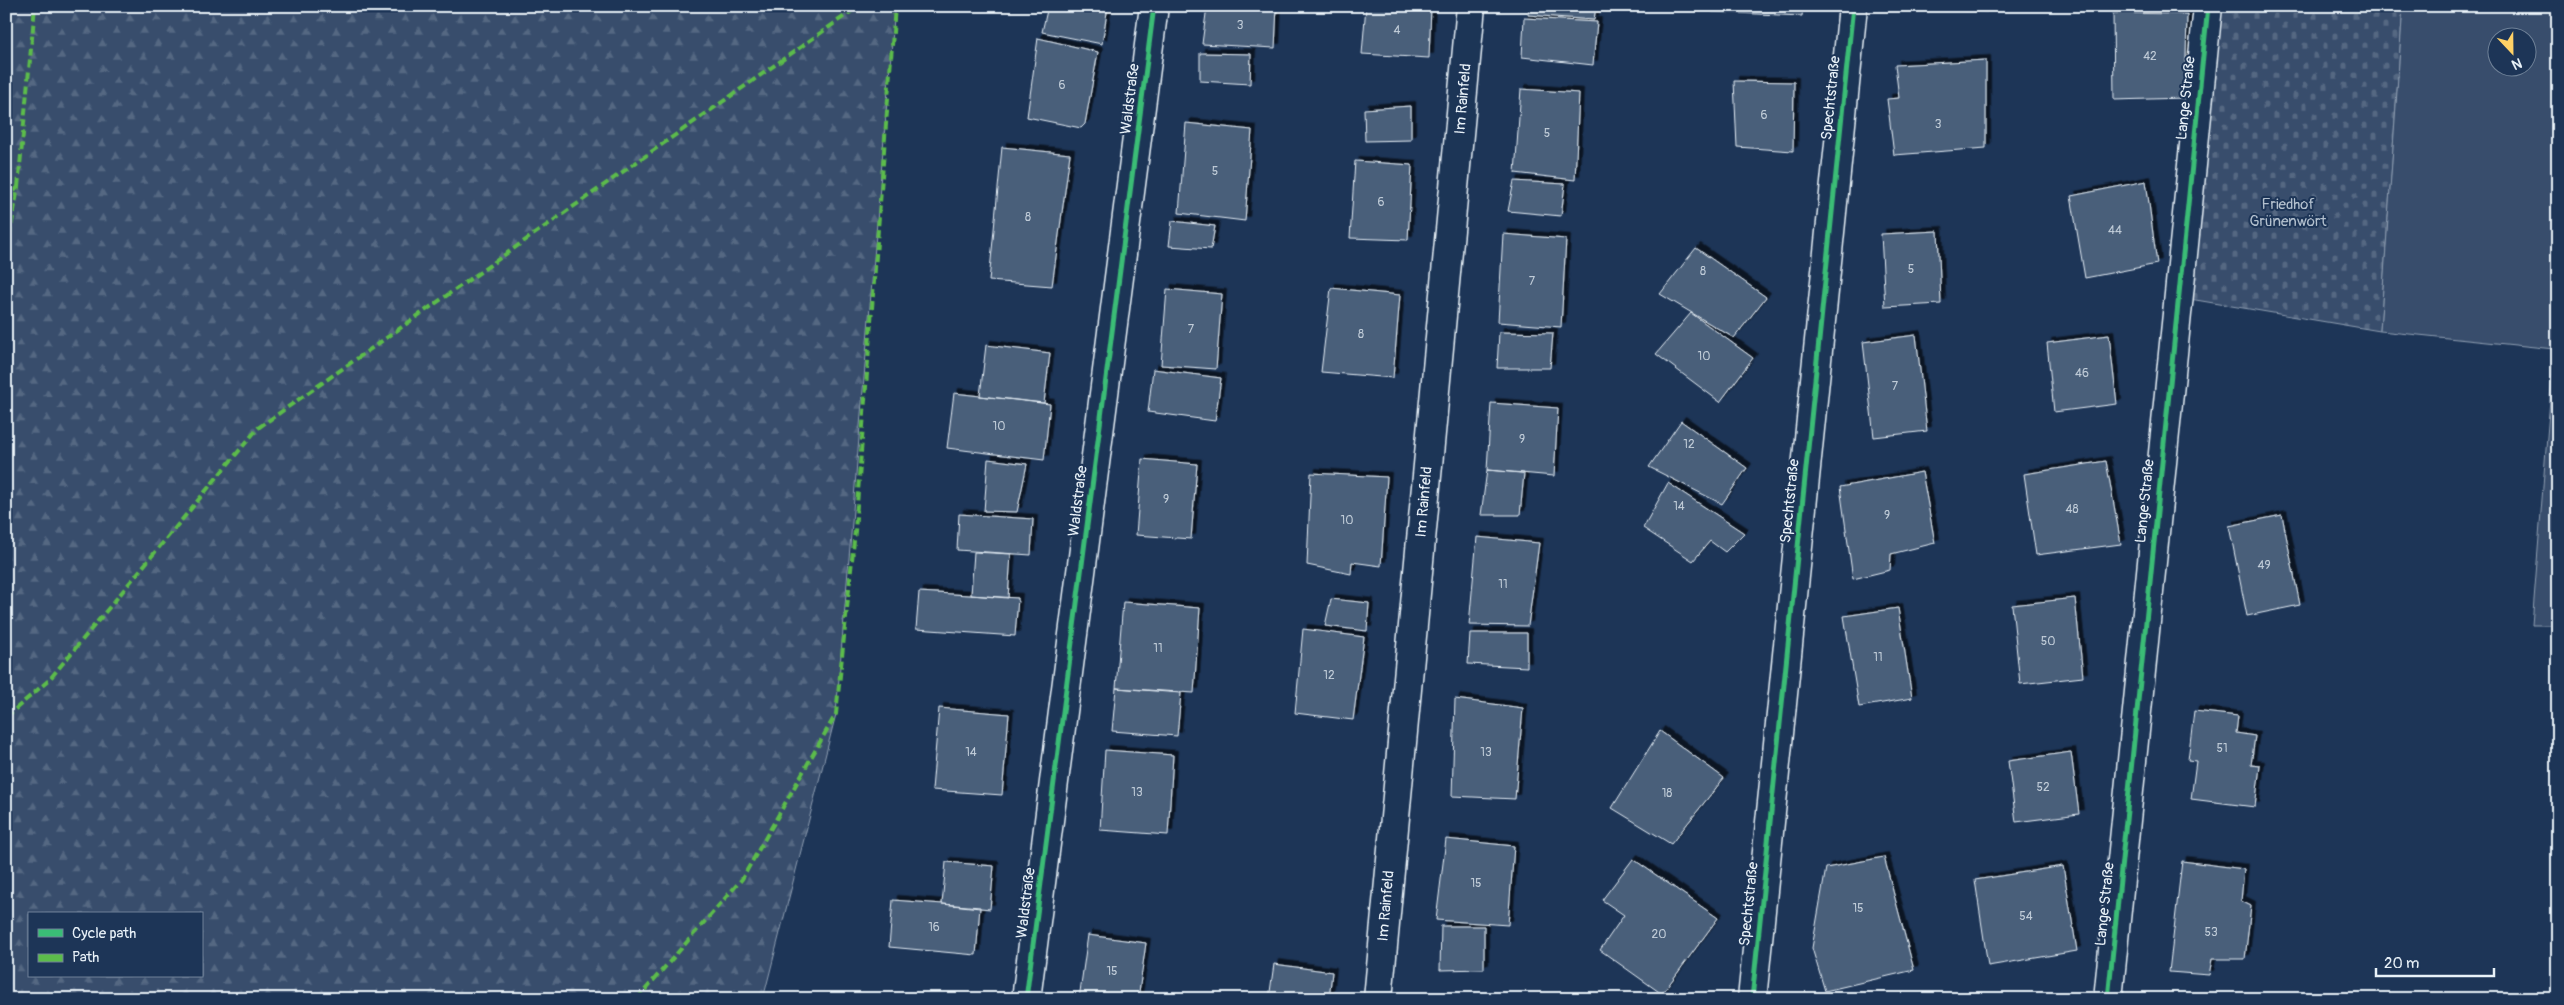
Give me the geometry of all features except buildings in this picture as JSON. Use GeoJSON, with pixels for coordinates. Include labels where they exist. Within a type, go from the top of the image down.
{"type":"FeatureCollection","features":[{"type":"Feature","properties":{"kind":"street","name":"Waldstraße"},"geometry":{"type":"LineString","coordinates":[[1026,999],[1154,6]]}},
{"type":"Feature","properties":{"kind":"street","name":"Im Rainfeld"},"geometry":{"type":"LineString","coordinates":[[1378,999],[1471,6]]}},
{"type":"Feature","properties":{"kind":"street","name":"Spechtstraße"},"geometry":{"type":"LineString","coordinates":[[1752,999],[1853,6]]}},
{"type":"Feature","properties":{"kind":"street","name":"Lange Straße"},"geometry":{"type":"LineString","coordinates":[[2108,999],[2208,6]]}},
{"type":"Feature","properties":{"kind":"green space"},"geometry":{"type":"Polygon","coordinates":[[[6,6],[895,6],[836,714],[763,999],[6,999],[6,6]]]}},
{"type":"Feature","properties":{"kind":"green space","name":"Friedhof Grünenwört"},"geometry":{"type":"Polygon","coordinates":[[[2208,6],[2403,6],[2380,331],[2178,297],[2208,6]]]}},
{"type":"Feature","properties":{"kind":"green space"},"geometry":{"type":"Polygon","coordinates":[[[2403,6],[2558,6],[2558,625],[2532,625],[2554,349],[2380,331],[2403,6]]]}},
{"type":"Feature","properties":{"kind":"marked path"},"geometry":{"type":"LineString","coordinates":[[18,187],[35,6]]}},
{"type":"Feature","properties":{"kind":"marked path"},"geometry":{"type":"LineString","coordinates":[[6,717],[49,680],[258,428],[859,6]]}},
{"type":"Feature","properties":{"kind":"marked path"},"geometry":{"type":"LineString","coordinates":[[637,999],[742,879],[836,714],[855,531],[895,6]]}},
{"type":"Feature","properties":{"kind":"marked path"},"geometry":{"type":"LineString","coordinates":[[6,200],[18,187],[6,258]]}},
{"type":"Feature","properties":{"kind":"cycle path"},"geometry":{"type":"LineString","coordinates":[[1026,999],[1154,6]]}},
{"type":"Feature","properties":{"kind":"cycle path"},"geometry":{"type":"LineString","coordinates":[[1752,999],[1853,6]]}},
{"type":"Feature","properties":{"kind":"cycle path"},"geometry":{"type":"LineString","coordinates":[[2108,999],[2208,6]]}}]}
